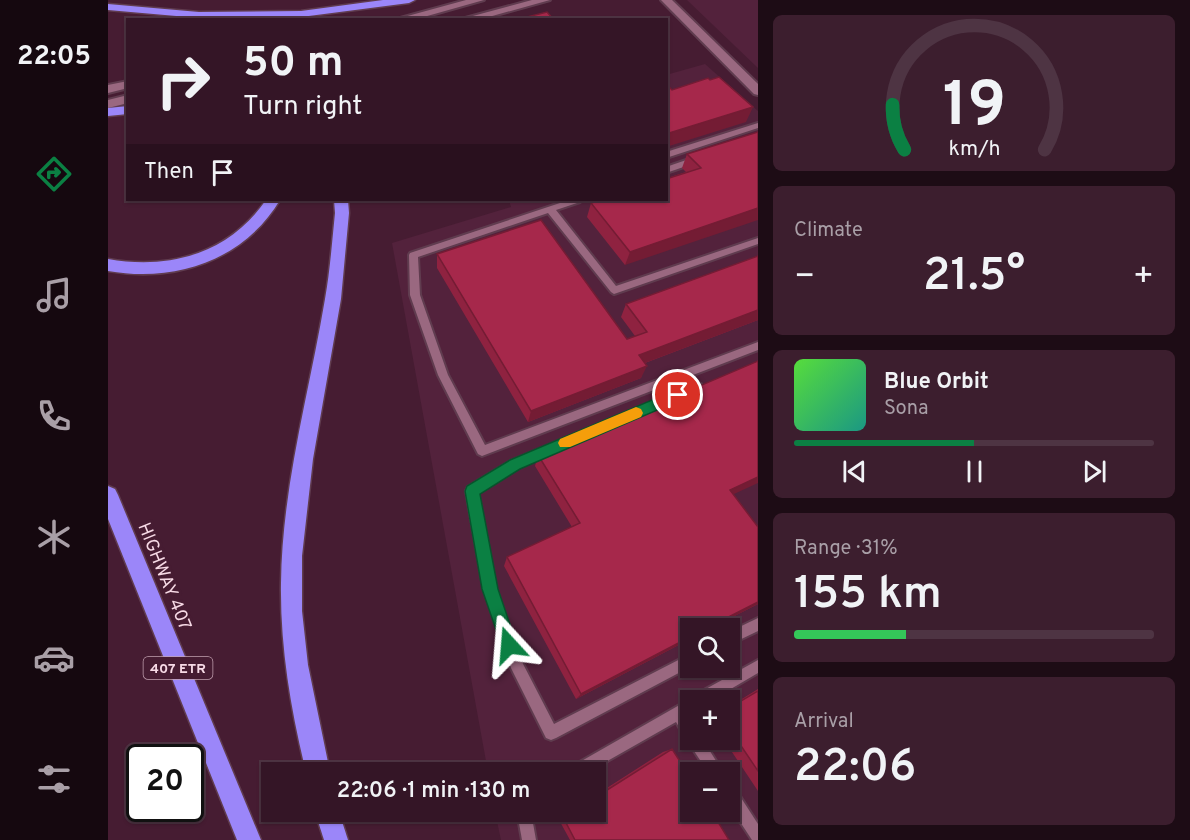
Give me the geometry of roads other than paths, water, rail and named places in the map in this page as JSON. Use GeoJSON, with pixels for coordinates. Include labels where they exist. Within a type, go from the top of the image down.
{"type":"FeatureCollection","features":[{"type":"Feature","properties":{"kind":"highway"},"geometry":{"type":"LineString","coordinates":[[108,7],[199,15],[301,14],[409,0]]}},
{"type":"Feature","properties":{"kind":"highway"},"geometry":{"type":"LineString","coordinates":[[108,112],[126,110]]}},
{"type":"Feature","properties":{"kind":"highway"},"geometry":{"type":"LineString","coordinates":[[108,265],[140,269],[168,266],[220,250],[244,234],[272,201]]}},
{"type":"Feature","properties":{"kind":"highway"},"geometry":{"type":"LineString","coordinates":[[316,762],[305,720],[292,635],[291,558],[298,492],[333,296],[342,213],[341,201]]}},
{"type":"Feature","properties":{"kind":"highway","name":"HIGHWAY 407"},"geometry":{"type":"LineString","coordinates":[[108,495],[249,840]]}},
{"type":"Feature","properties":{"kind":"highway"},"geometry":{"type":"LineString","coordinates":[[330,822],[336,840]]}},
{"type":"Feature","properties":{"kind":"main road"},"geometry":{"type":"LineString","coordinates":[[406,18],[479,0]]}},
{"type":"Feature","properties":{"kind":"main road"},"geometry":{"type":"LineString","coordinates":[[471,18],[545,0]]}},
{"type":"Feature","properties":{"kind":"main road"},"geometry":{"type":"LineString","coordinates":[[666,0],[758,91]]}},
{"type":"Feature","properties":{"kind":"main road"},"geometry":{"type":"LineString","coordinates":[[108,89],[126,84]]}},
{"type":"Feature","properties":{"kind":"main road"},"geometry":{"type":"LineString","coordinates":[[108,104],[126,100]]}},
{"type":"Feature","properties":{"kind":"lane"},"geometry":{"type":"LineString","coordinates":[[668,154],[758,125]]}},
{"type":"Feature","properties":{"kind":"lane"},"geometry":{"type":"LineString","coordinates":[[668,169],[706,156]]}},
{"type":"Feature","properties":{"kind":"lane"},"geometry":{"type":"LineString","coordinates":[[574,201],[413,255],[415,295],[443,375],[482,451],[758,346]]}},
{"type":"Feature","properties":{"kind":"lane"},"geometry":{"type":"LineString","coordinates":[[550,209],[614,290],[758,241]]}},
{"type":"Feature","properties":{"kind":"lane"},"geometry":{"type":"LineString","coordinates":[[680,665],[551,733],[516,663],[490,589],[472,491],[515,464],[708,383]]}},
{"type":"Feature","properties":{"kind":"lane"},"geometry":{"type":"LineString","coordinates":[[740,633],[758,624]]}},
{"type":"Feature","properties":{"kind":"lane"},"geometry":{"type":"LineString","coordinates":[[717,690],[758,666]]}},
{"type":"Feature","properties":{"kind":"lane"},"geometry":{"type":"LineString","coordinates":[[593,762],[680,712]]}},
{"type":"Feature","properties":{"kind":"lane"},"geometry":{"type":"LineString","coordinates":[[740,809],[758,837]]}},
{"type":"Feature","properties":{"kind":"lane"},"geometry":{"type":"LineString","coordinates":[[526,822],[529,840]]}}]}
